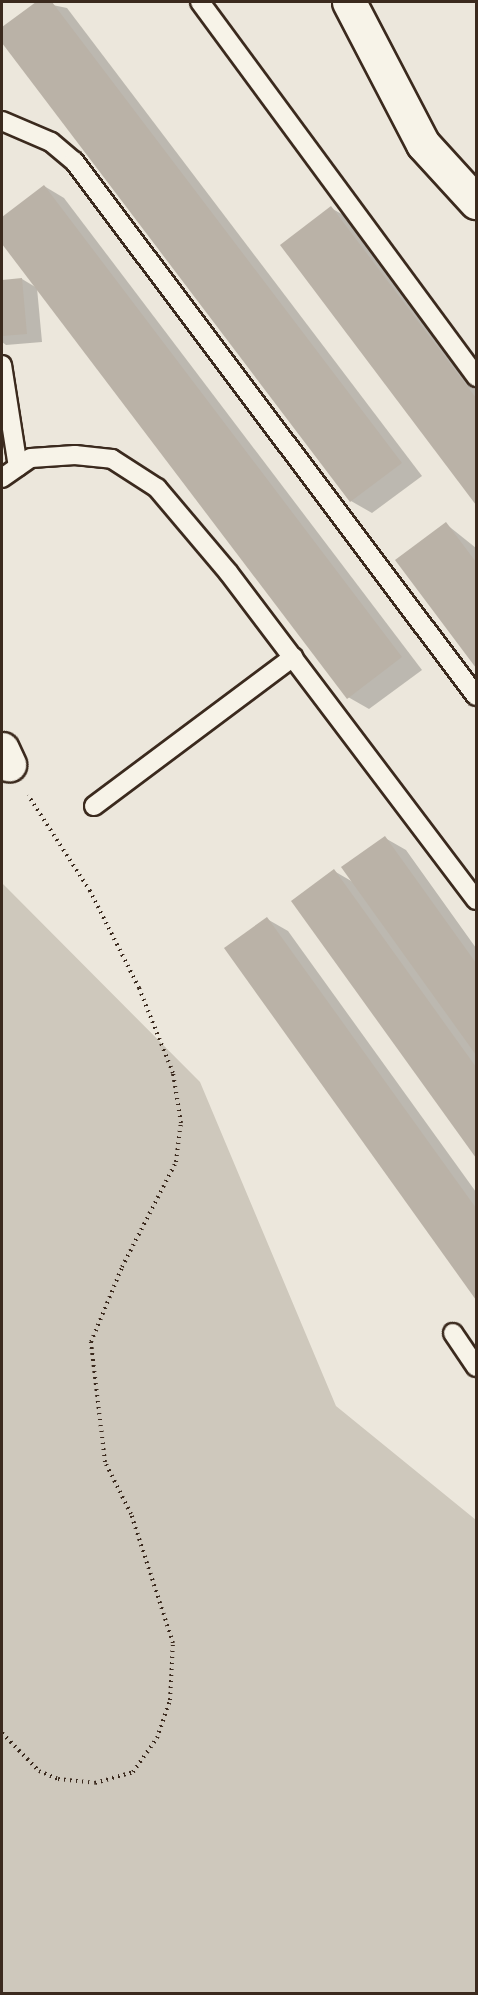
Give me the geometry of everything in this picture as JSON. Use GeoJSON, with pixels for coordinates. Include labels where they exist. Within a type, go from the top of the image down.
{"type":"FeatureCollection","features":[{"type":"Feature","properties":{"kind":"street"},"geometry":{"type":"LineString","coordinates":[[349,2],[423,144],[477,202]]}},
{"type":"Feature","properties":{"kind":"lane"},"geometry":{"type":"LineString","coordinates":[[200,2],[477,377]]}},
{"type":"Feature","properties":{"kind":"lane"},"geometry":{"type":"LineString","coordinates":[[2,121],[51,142],[74,161],[477,696]]}},
{"type":"Feature","properties":{"kind":"lane"},"geometry":{"type":"LineString","coordinates":[[2,365],[18,467]]}},
{"type":"Feature","properties":{"kind":"lane"},"geometry":{"type":"LineString","coordinates":[[2,478],[31,458],[53,456],[112,459],[157,488],[293,657],[477,900]]}},
{"type":"Feature","properties":{"kind":"lane"},"geometry":{"type":"LineString","coordinates":[[94,806],[293,657]]}},
{"type":"Feature","properties":{"kind":"lane"},"geometry":{"type":"LineString","coordinates":[[453,1333],[477,1366]]}},
{"type":"Feature","properties":{"kind":"path"},"geometry":{"type":"LineString","coordinates":[[2,1733],[39,1771],[95,1783],[133,1772],[157,1738],[170,1700],[173,1643],[131,1514],[105,1462],[91,1342],[122,1267],[176,1162],[181,1123],[173,1073],[139,988],[90,891],[5,757]]}},
{"type":"Feature","properties":{"kind":"shaded area"},"geometry":{"type":"Polygon","coordinates":[[[2,883],[200,1082],[336,1406],[476,1520],[476,1993],[2,1993],[2,883]]]}},
{"type":"Feature","properties":{"kind":"building"},"geometry":{"type":"Polygon","coordinates":[[[36,2],[52,2],[402,463],[350,502],[2,43],[2,27],[36,2]]]}},
{"type":"Feature","properties":{"kind":"building"},"geometry":{"type":"Polygon","coordinates":[[[44,185],[402,657],[347,699],[2,244],[2,217],[44,185]]]}},
{"type":"Feature","properties":{"kind":"building"},"geometry":{"type":"Polygon","coordinates":[[[331,206],[476,398],[476,505],[280,245],[331,206]]]}},
{"type":"Feature","properties":{"kind":"building"},"geometry":{"type":"Polygon","coordinates":[[[22,278],[27,334],[2,336],[2,280],[22,278]]]}},
{"type":"Feature","properties":{"kind":"building"},"geometry":{"type":"Polygon","coordinates":[[[446,522],[476,562],[476,668],[395,560],[446,522]]]}},
{"type":"Feature","properties":{"kind":"building"},"geometry":{"type":"Polygon","coordinates":[[[385,836],[476,963],[476,1055],[341,867],[385,836]]]}},
{"type":"Feature","properties":{"kind":"building"},"geometry":{"type":"Polygon","coordinates":[[[334,869],[476,1067],[476,1158],[291,901],[334,869]]]}},
{"type":"Feature","properties":{"kind":"building"},"geometry":{"type":"Polygon","coordinates":[[[267,917],[476,1208],[476,1300],[224,948],[267,917]]]}}]}
